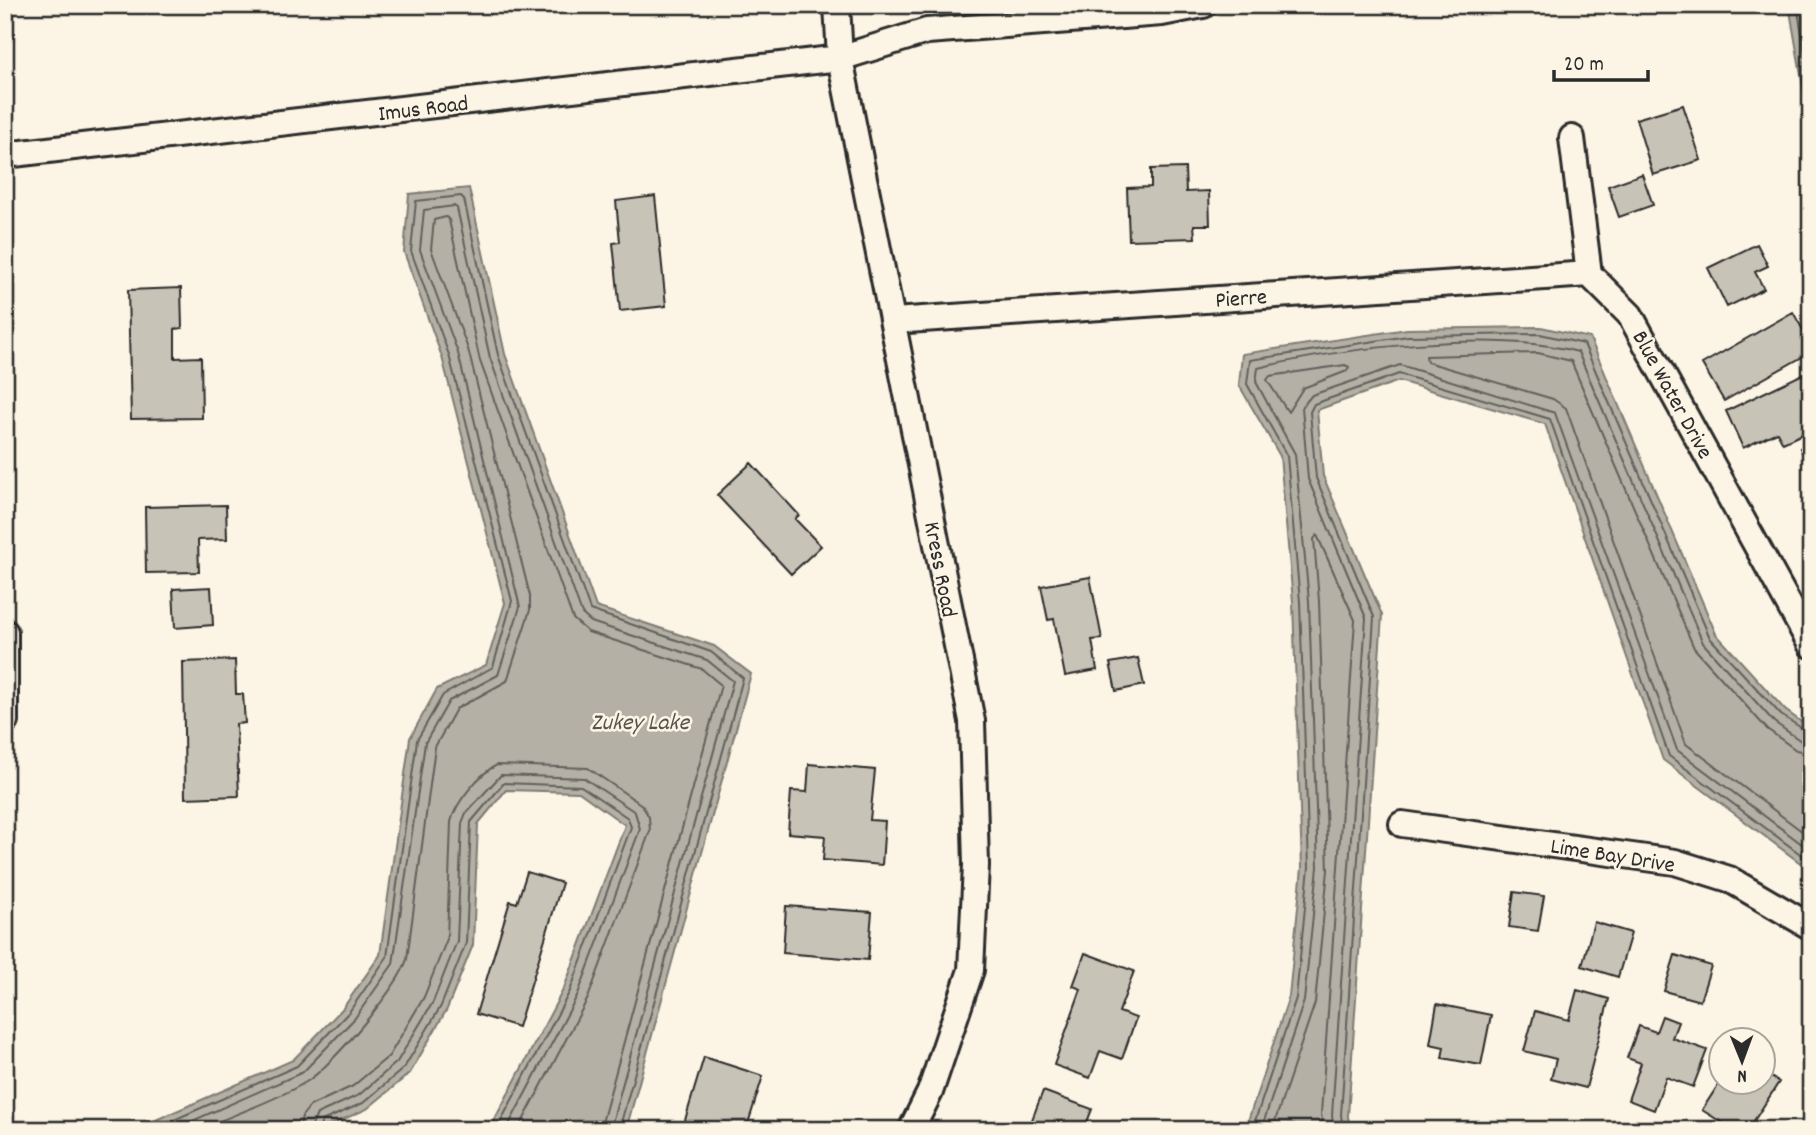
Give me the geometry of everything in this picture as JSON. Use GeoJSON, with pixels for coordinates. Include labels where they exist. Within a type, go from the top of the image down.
{"type":"FeatureCollection","features":[{"type":"Feature","properties":{"kind":"street","name":"Kress Road"},"geometry":{"type":"LineString","coordinates":[[837,5],[840,58],[972,721],[975,852],[971,970],[930,1092],[911,1130]]}},
{"type":"Feature","properties":{"kind":"street","name":"Imus Road"},"geometry":{"type":"LineString","coordinates":[[5,155],[840,58],[927,31],[1162,13],[1203,5]]}},
{"type":"Feature","properties":{"kind":"street"},"geometry":{"type":"LineString","coordinates":[[1572,138],[1589,274]]}},
{"type":"Feature","properties":{"kind":"street","name":"Pierre"},"geometry":{"type":"LineString","coordinates":[[893,321],[1589,274]]}},
{"type":"Feature","properties":{"kind":"street","name":"Blue Water Drive"},"geometry":{"type":"LineString","coordinates":[[1589,274],[1630,315],[1811,645]]}},
{"type":"Feature","properties":{"kind":"street"},"geometry":{"type":"LineString","coordinates":[[5,632],[5,721]]}},
{"type":"Feature","properties":{"kind":"street","name":"Lime Bay Drive"},"geometry":{"type":"LineString","coordinates":[[1402,824],[1675,862],[1729,880],[1811,927]]}},
{"type":"Feature","properties":{"kind":"water"},"geometry":{"type":"Polygon","coordinates":[[[1789,5],[1811,5],[1811,116],[1806,104],[1789,5]]]}},
{"type":"Feature","properties":{"kind":"water","name":"Zukey Lake"},"geometry":{"type":"Polygon","coordinates":[[[469,188],[505,354],[596,607],[714,646],[751,674],[626,1130],[489,1130],[564,988],[625,825],[579,792],[506,790],[478,824],[473,945],[447,1009],[410,1073],[367,1109],[319,1130],[133,1130],[293,1060],[343,1008],[380,955],[410,738],[437,689],[486,665],[505,603],[442,357],[404,252],[409,194],[469,188]]]}},
{"type":"Feature","properties":{"kind":"water"},"geometry":{"type":"Polygon","coordinates":[[[1541,327],[1590,338],[1716,634],[1785,710],[1811,729],[1811,871],[1663,760],[1545,424],[1399,381],[1317,410],[1323,476],[1382,615],[1348,1116],[1350,1130],[1245,1130],[1289,996],[1302,868],[1293,602],[1280,456],[1239,385],[1242,354],[1407,329],[1541,327]]]}},
{"type":"Feature","properties":{"kind":"building"},"geometry":{"type":"Polygon","coordinates":[[[1683,105],[1701,160],[1653,175],[1636,119],[1683,105]]]}},
{"type":"Feature","properties":{"kind":"building"},"geometry":{"type":"Polygon","coordinates":[[[1185,168],[1186,192],[1209,191],[1210,225],[1194,225],[1195,238],[1129,240],[1127,188],[1151,187],[1151,169],[1185,168]]]}},
{"type":"Feature","properties":{"kind":"building"},"geometry":{"type":"Polygon","coordinates":[[[1642,174],[1653,205],[1619,217],[1608,186],[1642,174]]]}},
{"type":"Feature","properties":{"kind":"building"},"geometry":{"type":"Polygon","coordinates":[[[655,196],[666,306],[620,311],[613,243],[620,242],[616,201],[655,196]]]}},
{"type":"Feature","properties":{"kind":"building"},"geometry":{"type":"Polygon","coordinates":[[[1757,244],[1768,266],[1755,272],[1764,289],[1727,307],[1708,268],[1757,244]]]}},
{"type":"Feature","properties":{"kind":"building"},"geometry":{"type":"Polygon","coordinates":[[[181,288],[182,328],[175,329],[175,358],[201,357],[202,418],[131,419],[128,290],[181,288]]]}},
{"type":"Feature","properties":{"kind":"building"},"geometry":{"type":"Polygon","coordinates":[[[1793,312],[1811,344],[1811,352],[1724,401],[1702,364],[1793,312]]]}},
{"type":"Feature","properties":{"kind":"building"},"geometry":{"type":"Polygon","coordinates":[[[1803,374],[1808,386],[1811,385],[1811,430],[1783,443],[1777,432],[1743,448],[1726,411],[1803,374]]]}},
{"type":"Feature","properties":{"kind":"building"},"geometry":{"type":"Polygon","coordinates":[[[1811,443],[1811,470],[1800,448],[1811,443]]]}},
{"type":"Feature","properties":{"kind":"building"},"geometry":{"type":"Polygon","coordinates":[[[751,463],[799,515],[795,519],[821,546],[791,574],[717,495],[751,463]]]}},
{"type":"Feature","properties":{"kind":"building"},"geometry":{"type":"Polygon","coordinates":[[[226,505],[227,539],[198,540],[199,572],[146,573],[145,507],[226,505]]]}},
{"type":"Feature","properties":{"kind":"building"},"geometry":{"type":"Polygon","coordinates":[[[1090,577],[1102,639],[1092,640],[1097,670],[1065,676],[1054,619],[1048,620],[1041,586],[1090,577]]]}},
{"type":"Feature","properties":{"kind":"building"},"geometry":{"type":"Polygon","coordinates":[[[211,587],[213,625],[175,628],[173,589],[211,587]]]}},
{"type":"Feature","properties":{"kind":"building"},"geometry":{"type":"Polygon","coordinates":[[[1138,658],[1144,685],[1116,691],[1110,663],[1138,658]]]}},
{"type":"Feature","properties":{"kind":"building"},"geometry":{"type":"Polygon","coordinates":[[[235,660],[236,694],[243,694],[245,723],[236,724],[239,796],[185,798],[183,662],[235,660]]]}},
{"type":"Feature","properties":{"kind":"building"},"geometry":{"type":"Polygon","coordinates":[[[809,764],[875,770],[870,820],[885,821],[882,865],[823,860],[825,836],[788,833],[791,791],[807,792],[809,764]]]}},
{"type":"Feature","properties":{"kind":"building"},"geometry":{"type":"Polygon","coordinates":[[[527,872],[562,883],[518,1027],[476,1014],[510,901],[517,903],[527,872]]]}},
{"type":"Feature","properties":{"kind":"building"},"geometry":{"type":"Polygon","coordinates":[[[1514,892],[1544,896],[1538,931],[1509,927],[1514,892]]]}},
{"type":"Feature","properties":{"kind":"building"},"geometry":{"type":"Polygon","coordinates":[[[786,906],[872,912],[868,960],[783,953],[786,906]]]}},
{"type":"Feature","properties":{"kind":"building"},"geometry":{"type":"Polygon","coordinates":[[[1594,922],[1631,933],[1618,977],[1582,966],[1594,922]]]}},
{"type":"Feature","properties":{"kind":"building"},"geometry":{"type":"Polygon","coordinates":[[[1085,953],[1134,971],[1119,1012],[1136,1018],[1122,1059],[1100,1051],[1090,1078],[1054,1065],[1081,989],[1073,986],[1085,953]]]}},
{"type":"Feature","properties":{"kind":"building"},"geometry":{"type":"Polygon","coordinates":[[[1675,955],[1711,966],[1700,1001],[1664,991],[1675,955]]]}},
{"type":"Feature","properties":{"kind":"building"},"geometry":{"type":"Polygon","coordinates":[[[1577,990],[1609,999],[1586,1088],[1551,1079],[1556,1059],[1524,1051],[1535,1011],[1569,1020],[1577,990]]]}},
{"type":"Feature","properties":{"kind":"building"},"geometry":{"type":"Polygon","coordinates":[[[1437,1004],[1491,1015],[1481,1065],[1442,1058],[1444,1047],[1430,1044],[1437,1004]]]}},
{"type":"Feature","properties":{"kind":"building"},"geometry":{"type":"Polygon","coordinates":[[[1662,1016],[1678,1022],[1672,1038],[1707,1050],[1693,1087],[1666,1077],[1654,1110],[1628,1100],[1641,1063],[1627,1058],[1639,1026],[1656,1032],[1662,1016]]]}},
{"type":"Feature","properties":{"kind":"building"},"geometry":{"type":"Polygon","coordinates":[[[704,1057],[763,1076],[746,1130],[682,1130],[704,1057]]]}},
{"type":"Feature","properties":{"kind":"building"},"geometry":{"type":"Polygon","coordinates":[[[1043,1091],[1092,1109],[1084,1130],[1014,1130],[1018,1121],[1030,1125],[1043,1091]]]}},
{"type":"Feature","properties":{"kind":"building"},"geometry":{"type":"Polygon","coordinates":[[[1711,1096],[1770,1096],[1748,1130],[1734,1130],[1702,1110],[1711,1096]]]}}]}
